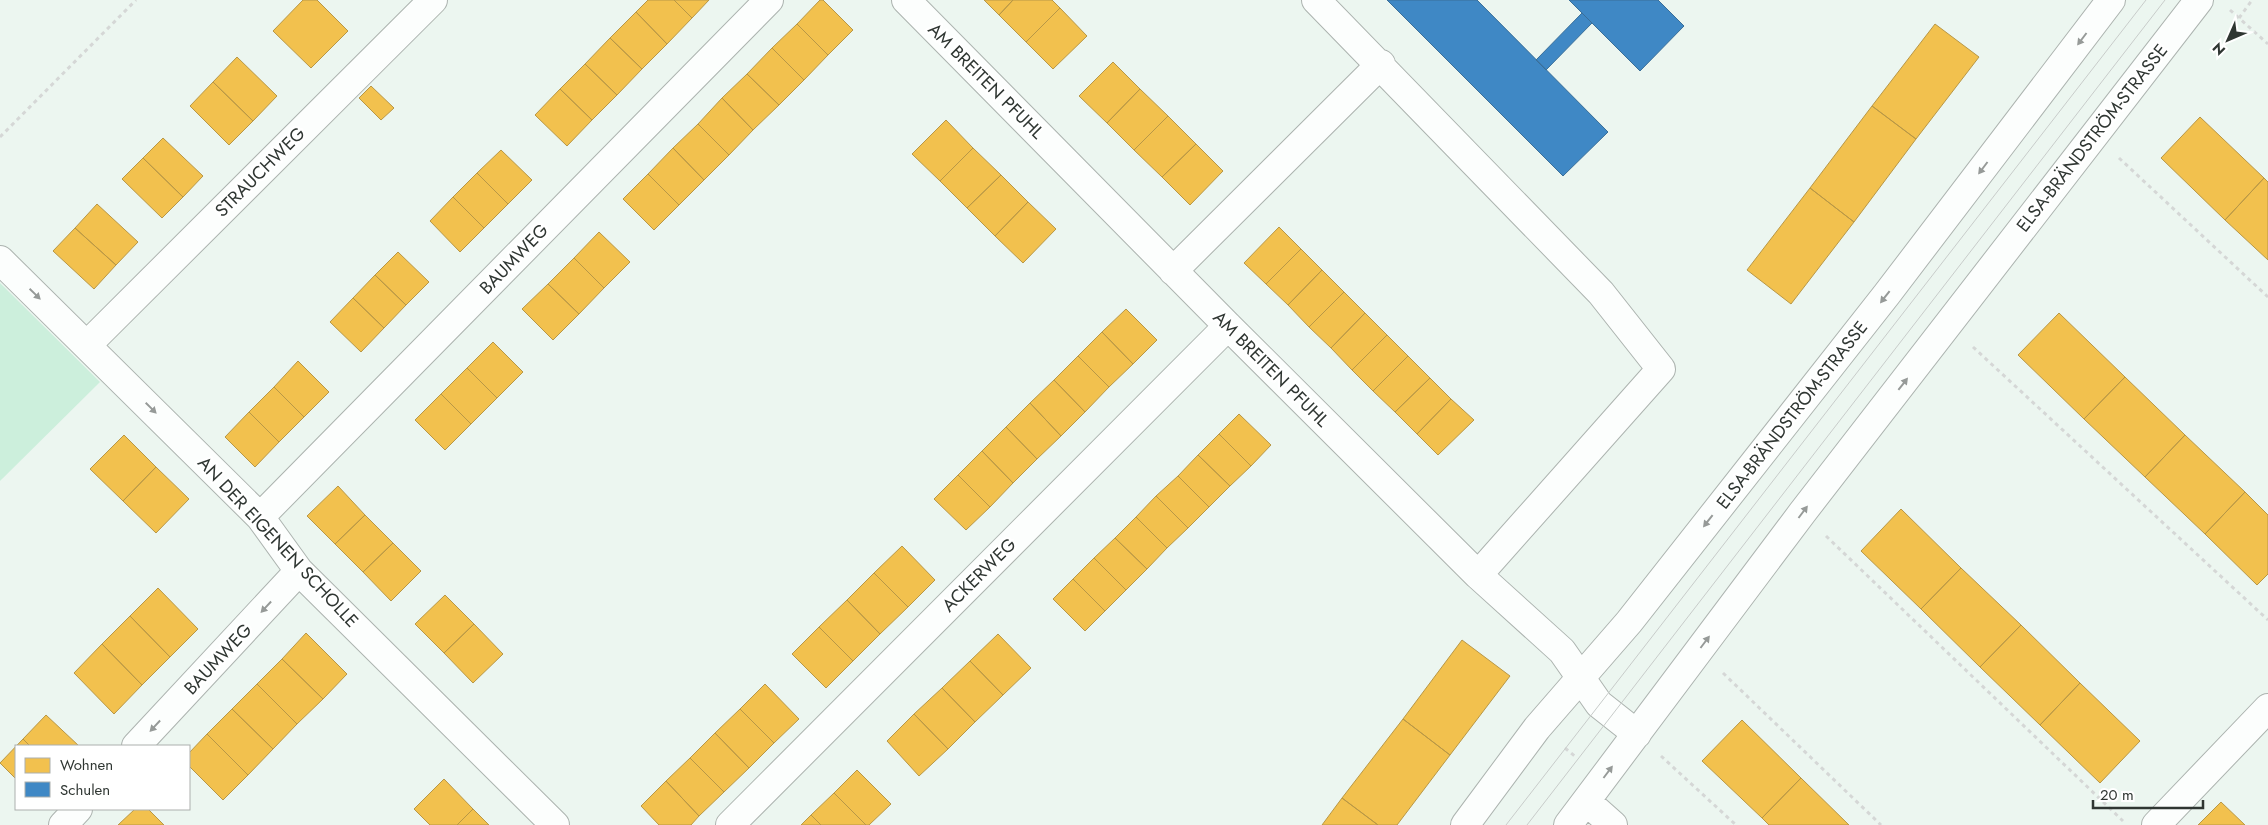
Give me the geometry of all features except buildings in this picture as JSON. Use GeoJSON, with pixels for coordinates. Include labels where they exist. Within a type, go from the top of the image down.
{"type":"FeatureCollection","features":[{"type":"Feature","properties":{"kind":"street","name":"STRAUCHWEG"},"geometry":{"type":"LineString","coordinates":[[87,345],[433,0]]}},
{"type":"Feature","properties":{"kind":"street","name":"BAUMWEG"},"geometry":{"type":"LineString","coordinates":[[260,517],[769,0]]}},
{"type":"Feature","properties":{"kind":"street","name":"AM BREITEN PFUHL"},"geometry":{"type":"LineString","coordinates":[[906,0],[1228,326],[1478,574],[1562,651],[1598,704],[1637,734]]}},
{"type":"Feature","properties":{"kind":"street"},"geometry":{"type":"LineString","coordinates":[[1316,0],[1381,64],[1601,293],[1661,369],[1478,574]]}},
{"type":"Feature","properties":{"kind":"street","name":"ELSA-BRÄNDSTRÖM-STRASSE"},"geometry":{"type":"LineString","coordinates":[[1465,825],[1537,728],[1629,622],[1856,334],[2111,0]]}},
{"type":"Feature","properties":{"kind":"street","name":"ELSA-BRÄNDSTRÖM-STRASSE"},"geometry":{"type":"LineString","coordinates":[[1568,825],[1802,513],[2199,0]]}},
{"type":"Feature","properties":{"kind":"street"},"geometry":{"type":"LineString","coordinates":[[1173,271],[1381,64]]}},
{"type":"Feature","properties":{"kind":"street","name":"AN DER EIGENEN SCHOLLE"},"geometry":{"type":"LineString","coordinates":[[0,260],[260,517],[300,571],[555,825]]}},
{"type":"Feature","properties":{"kind":"street","name":"ACKERWEG"},"geometry":{"type":"LineString","coordinates":[[730,825],[1228,326]]}},
{"type":"Feature","properties":{"kind":"street","name":"BAUMWEG"},"geometry":{"type":"LineString","coordinates":[[137,745],[300,571]]}},
{"type":"Feature","properties":{"kind":"street"},"geometry":{"type":"LineString","coordinates":[[2156,825],[2268,708]]}},
{"type":"Feature","properties":{"kind":"street"},"geometry":{"type":"LineString","coordinates":[[1586,801],[1613,825]]}},
{"type":"Feature","properties":{"kind":"street"},"geometry":{"type":"LineString","coordinates":[[63,825],[77,810]]}},
{"type":"Feature","properties":{"kind":"path"},"geometry":{"type":"LineString","coordinates":[[0,137],[136,0]]}},
{"type":"Feature","properties":{"kind":"path"},"geometry":{"type":"LineString","coordinates":[[2239,18],[2252,0]]}},
{"type":"Feature","properties":{"kind":"path"},"geometry":{"type":"LineString","coordinates":[[2226,6],[2268,44]]}},
{"type":"Feature","properties":{"kind":"path"},"geometry":{"type":"LineString","coordinates":[[2094,134],[2268,297]]}},
{"type":"Feature","properties":{"kind":"path"},"geometry":{"type":"LineString","coordinates":[[1949,325],[2268,620]]}},
{"type":"Feature","properties":{"kind":"path"},"geometry":{"type":"LineString","coordinates":[[1802,513],[2127,825]]}},
{"type":"Feature","properties":{"kind":"path"},"geometry":{"type":"LineString","coordinates":[[1698,652],[1719,668],[1881,825]]}},
{"type":"Feature","properties":{"kind":"path"},"geometry":{"type":"LineString","coordinates":[[1537,728],[1554,736],[1577,759],[1605,776]]}},
{"type":"Feature","properties":{"kind":"path"},"geometry":{"type":"LineString","coordinates":[[1637,734],[1736,825]]}},
{"type":"Feature","properties":{"kind":"green space"},"geometry":{"type":"Polygon","coordinates":[[[0,283],[100,382],[0,481],[0,283]]]}},
{"type":"Feature","properties":{"kind":"tram line"},"geometry":{"type":"LineString","coordinates":[[1506,825],[2146,0]]}},
{"type":"Feature","properties":{"kind":"tram line"},"geometry":{"type":"LineString","coordinates":[[1527,825],[2165,0]]}}]}
